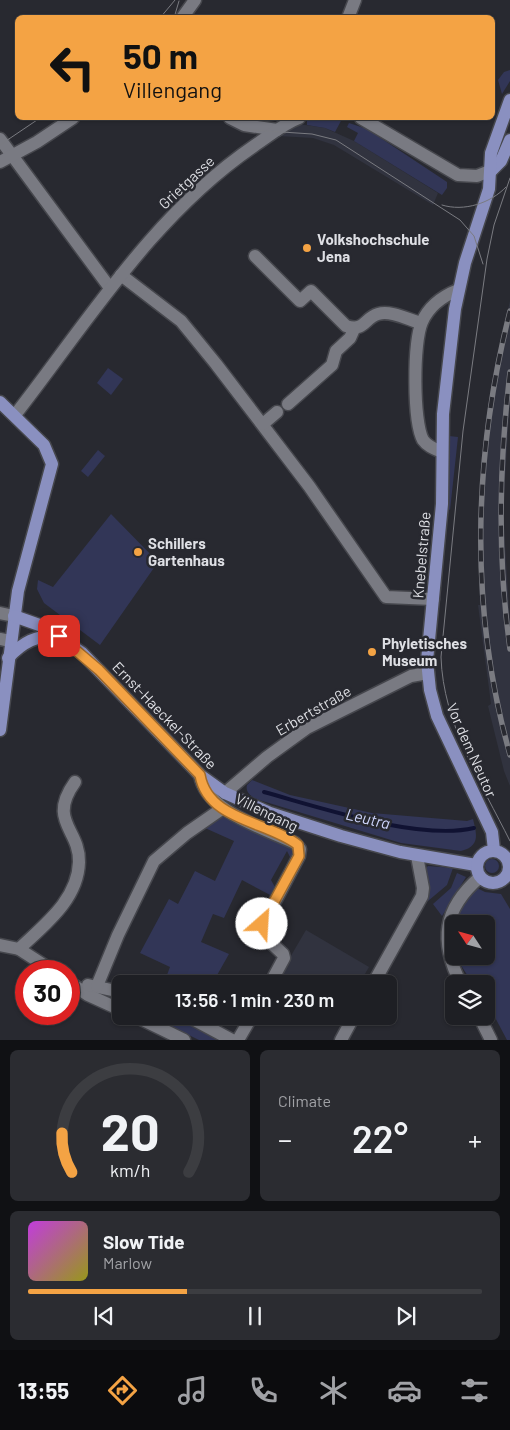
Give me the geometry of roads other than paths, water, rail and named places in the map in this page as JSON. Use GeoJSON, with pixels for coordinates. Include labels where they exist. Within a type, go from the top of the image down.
{"type":"FeatureCollection","features":[{"type":"Feature","properties":{"kind":"main road","name":"Knebelstraße"},"geometry":{"type":"LineString","coordinates":[[428,667],[442,504],[443,414],[458,290],[489,189],[492,170],[491,153],[510,100]]}},
{"type":"Feature","properties":{"kind":"main road","name":"Knebelstraße"},"geometry":{"type":"LineString","coordinates":[[492,170],[502,161],[510,140]]}},
{"type":"Feature","properties":{"kind":"main road"},"geometry":{"type":"LineString","coordinates":[[0,402],[44,445],[52,464],[14,616],[5,640],[8,658],[0,730]]}},
{"type":"Feature","properties":{"kind":"main road","name":"Ernst-Haeckel-Straße"},"geometry":{"type":"LineString","coordinates":[[14,616],[37,623],[59,636],[99,670],[200,775],[225,793],[254,807],[288,819],[417,856],[478,871]]}},
{"type":"Feature","properties":{"kind":"main road"},"geometry":{"type":"LineString","coordinates":[[8,658],[21,645],[32,638],[59,636]]}},
{"type":"Feature","properties":{"kind":"main road","name":"Vor dem Neutor"},"geometry":{"type":"LineString","coordinates":[[428,667],[437,716],[492,832],[494,850]]}},
{"type":"Feature","properties":{"kind":"main road"},"geometry":{"type":"LineString","coordinates":[[494,850],[506,858],[509,866],[508,879],[491,883],[478,871],[482,854],[494,850]]}},
{"type":"Feature","properties":{"kind":"street"},"geometry":{"type":"LineString","coordinates":[[184,15],[195,0]]}},
{"type":"Feature","properties":{"kind":"street"},"geometry":{"type":"LineString","coordinates":[[349,15],[355,0]]}},
{"type":"Feature","properties":{"kind":"street"},"geometry":{"type":"LineString","coordinates":[[0,162],[70,120]]}},
{"type":"Feature","properties":{"kind":"street"},"geometry":{"type":"LineString","coordinates":[[234,120],[244,125],[277,130]]}},
{"type":"Feature","properties":{"kind":"street","name":"Grietgasse"},"geometry":{"type":"LineString","coordinates":[[15,415],[121,274],[196,191],[277,130],[295,120]]}},
{"type":"Feature","properties":{"kind":"street"},"geometry":{"type":"LineString","coordinates":[[364,120],[458,175],[478,176],[492,170]]}},
{"type":"Feature","properties":{"kind":"street"},"geometry":{"type":"LineString","coordinates":[[0,139],[17,153],[110,288]]}},
{"type":"Feature","properties":{"kind":"street"},"geometry":{"type":"LineString","coordinates":[[255,256],[300,301],[311,291],[346,326],[361,327],[377,314],[386,314],[421,323]]}},
{"type":"Feature","properties":{"kind":"street"},"geometry":{"type":"LineString","coordinates":[[121,274],[180,321],[263,424],[314,492],[386,597],[433,599]]}},
{"type":"Feature","properties":{"kind":"street"},"geometry":{"type":"LineString","coordinates":[[442,452],[428,445],[417,426],[415,367],[421,323],[438,301],[458,290]]}},
{"type":"Feature","properties":{"kind":"street"},"geometry":{"type":"LineString","coordinates":[[288,404],[332,364],[336,351],[350,338],[354,328]]}},
{"type":"Feature","properties":{"kind":"street"},"geometry":{"type":"LineString","coordinates":[[263,424],[277,412]]}},
{"type":"Feature","properties":{"kind":"street"},"geometry":{"type":"LineString","coordinates":[[0,613],[14,616]]}},
{"type":"Feature","properties":{"kind":"street","name":"Erbertstraße"},"geometry":{"type":"LineString","coordinates":[[225,793],[267,757],[307,728],[428,667]]}},
{"type":"Feature","properties":{"kind":"street","name":"Villengang"},"geometry":{"type":"LineString","coordinates":[[200,775],[204,790],[223,808],[295,842],[300,849],[299,856],[262,924],[267,939],[284,954],[284,958],[275,975]]}},
{"type":"Feature","properties":{"kind":"street"},"geometry":{"type":"LineString","coordinates":[[19,949],[57,913],[67,898],[78,870],[77,849],[63,817],[66,797],[75,782]]}},
{"type":"Feature","properties":{"kind":"street"},"geometry":{"type":"LineString","coordinates":[[97,986],[118,935],[154,861],[187,833],[223,808]]}},
{"type":"Feature","properties":{"kind":"street"},"geometry":{"type":"LineString","coordinates":[[378,975],[422,896],[423,888],[417,856]]}},
{"type":"Feature","properties":{"kind":"street"},"geometry":{"type":"LineString","coordinates":[[457,975],[450,960],[446,931],[453,910],[478,871]]}},
{"type":"Feature","properties":{"kind":"street"},"geometry":{"type":"LineString","coordinates":[[0,945],[19,949],[36,960]]}},
{"type":"Feature","properties":{"kind":"street"},"geometry":{"type":"LineString","coordinates":[[80,984],[112,990]]}},
{"type":"Feature","properties":{"kind":"street"},"geometry":{"type":"LineString","coordinates":[[80,990],[112,1006]]}},
{"type":"Feature","properties":{"kind":"street"},"geometry":{"type":"LineString","coordinates":[[150,1025],[171,1037],[184,1040]]}},
{"type":"Feature","properties":{"kind":"street"},"geometry":{"type":"LineString","coordinates":[[204,1025],[232,1040]]}},
{"type":"Feature","properties":{"kind":"street"},"geometry":{"type":"LineString","coordinates":[[238,1040],[247,1025]]}},
{"type":"Feature","properties":{"kind":"street"},"geometry":{"type":"LineString","coordinates":[[341,1040],[349,1025]]}},
{"type":"Feature","properties":{"kind":"street"},"geometry":{"type":"LineString","coordinates":[[483,1025],[491,1040]]}},
{"type":"Feature","properties":{"kind":"waterway","name":"Leutra"},"geometry":{"type":"LineString","coordinates":[[264,792],[340,813],[398,826],[451,831],[474,828]]}},
{"type":"Feature","properties":{"kind":"tram line"},"geometry":{"type":"LineString","coordinates":[[162,15],[175,0]]}},
{"type":"Feature","properties":{"kind":"tram line"},"geometry":{"type":"LineString","coordinates":[[175,15],[179,1]]}},
{"type":"Feature","properties":{"kind":"tram line"},"geometry":{"type":"LineString","coordinates":[[0,145],[37,120]]}},
{"type":"Feature","properties":{"kind":"tram line"},"geometry":{"type":"LineString","coordinates":[[229,120],[252,130],[312,134],[336,140],[460,220],[474,236],[483,264]]}},
{"type":"Feature","properties":{"kind":"tram line"},"geometry":{"type":"LineString","coordinates":[[510,178],[494,225],[487,259],[463,431],[441,657],[443,681],[456,729],[476,775],[510,841]]}},
{"type":"Feature","properties":{"kind":"tram line"},"geometry":{"type":"LineString","coordinates":[[442,205],[450,207],[477,205],[493,198],[506,187]]}},
{"type":"Feature","properties":{"kind":"railway"},"geometry":{"type":"LineString","coordinates":[[510,311],[489,421],[483,477],[481,533],[482,589],[488,645],[497,700],[510,755]]}},
{"type":"Feature","properties":{"kind":"railway"},"geometry":{"type":"LineString","coordinates":[[510,372],[506,407],[501,510],[503,580],[510,649]]}},
{"type":"Feature","properties":{"kind":"place","name":"Volkshochschule Jena"},"geometry":{"type":"Point","coordinates":[307,248]}},
{"type":"Feature","properties":{"kind":"place","name":"Schillers Gartenhaus"},"geometry":{"type":"Point","coordinates":[138,552]}},
{"type":"Feature","properties":{"kind":"place","name":"Phyletisches Museum"},"geometry":{"type":"Point","coordinates":[372,652]}}]}
